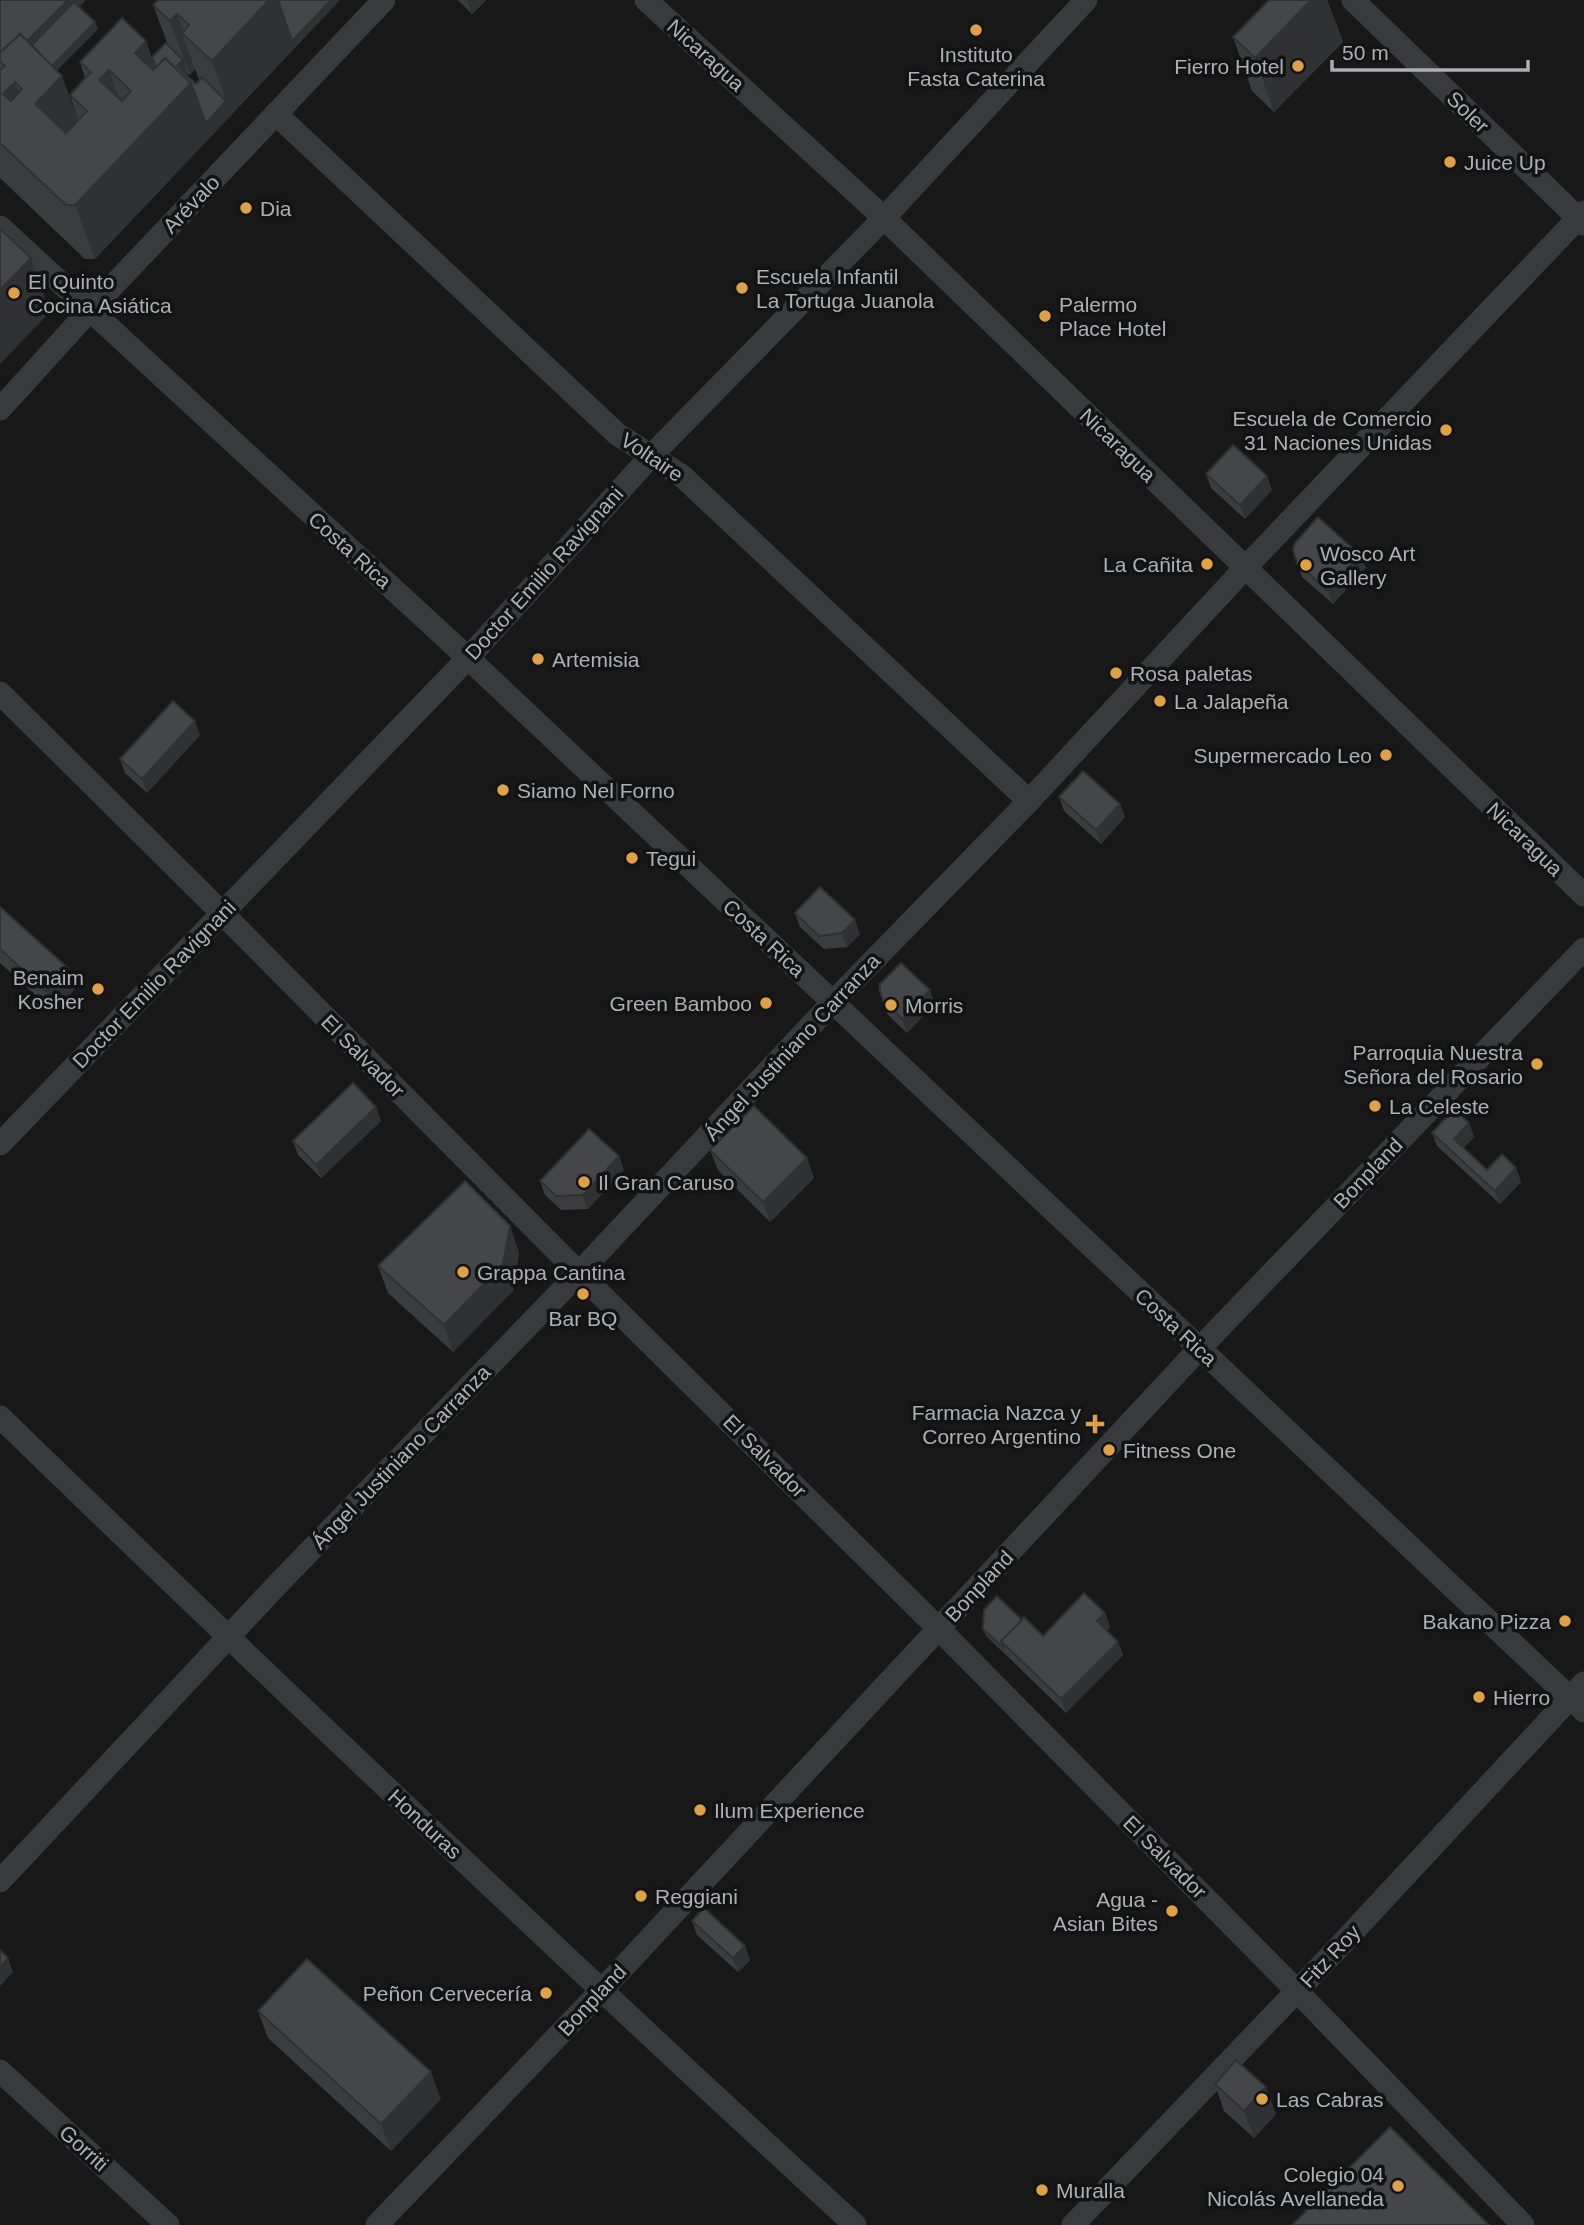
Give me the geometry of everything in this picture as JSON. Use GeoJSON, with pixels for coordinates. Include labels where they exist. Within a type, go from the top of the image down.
{"type":"FeatureCollection","features":[{"type":"Feature","properties":{"kind":"street","name":"Arévalo"},"geometry":{"type":"LineString","coordinates":[[0,410],[89,311],[384,0]]}},
{"type":"Feature","properties":{"kind":"street","name":"Nicaragua"},"geometry":{"type":"LineString","coordinates":[[646,0],[884,218],[1584,895]]}},
{"type":"Feature","properties":{"kind":"street","name":"Doctor Emilio Ravignani"},"geometry":{"type":"LineString","coordinates":[[0,1144],[468,658],[651,456],[884,218],[1086,0]]}},
{"type":"Feature","properties":{"kind":"street","name":"Soler"},"geometry":{"type":"LineString","coordinates":[[1353,0],[1582,218]]}},
{"type":"Feature","properties":{"kind":"street","name":"Voltaire"},"geometry":{"type":"LineString","coordinates":[[276,114],[617,434],[682,476],[1028,801]]}},
{"type":"Feature","properties":{"kind":"street","name":"Ángel Justiniano Carranza"},"geometry":{"type":"LineString","coordinates":[[0,1881],[832,1003],[1028,801],[1245,568],[1582,218]]}},
{"type":"Feature","properties":{"kind":"street","name":"Costa Rica"},"geometry":{"type":"LineString","coordinates":[[0,227],[468,658],[1199,1349],[1579,1697]]}},
{"type":"Feature","properties":{"kind":"street","name":"El Salvador"},"geometry":{"type":"LineString","coordinates":[[0,693],[939,1629],[1524,2225]]}},
{"type":"Feature","properties":{"kind":"street","name":"Bonpland"},"geometry":{"type":"LineString","coordinates":[[377,2225],[601,1991],[1199,1349],[1584,949]]}},
{"type":"Feature","properties":{"kind":"street","name":"Honduras"},"geometry":{"type":"LineString","coordinates":[[0,1417],[601,1991],[855,2225]]}},
{"type":"Feature","properties":{"kind":"street","name":"Fitz Roy"},"geometry":{"type":"LineString","coordinates":[[1073,2225],[1579,1697]]}},
{"type":"Feature","properties":{"kind":"street","name":"Gorriti"},"geometry":{"type":"LineString","coordinates":[[0,2071],[169,2225]]}},
{"type":"Feature","properties":{"kind":"building"},"geometry":{"type":"Polygon","coordinates":[[[0,0],[68,0],[27,41],[20,34],[0,53],[0,0]]]}},
{"type":"Feature","properties":{"kind":"building"},"geometry":{"type":"Polygon","coordinates":[[[158,0],[269,0],[212,61],[182,33],[189,25],[177,14],[170,21],[153,5],[158,0]]]}},
{"type":"Feature","properties":{"kind":"building"},"geometry":{"type":"Polygon","coordinates":[[[278,0],[331,0],[292,41],[278,0]]]}},
{"type":"Feature","properties":{"kind":"building"},"geometry":{"type":"Polygon","coordinates":[[[1269,0],[1311,0],[1255,58],[1233,37],[1269,0]]]}},
{"type":"Feature","properties":{"kind":"building"},"geometry":{"type":"Polygon","coordinates":[[[74,2],[95,22],[52,66],[32,45],[74,2]]]}},
{"type":"Feature","properties":{"kind":"building"},"geometry":{"type":"Polygon","coordinates":[[[122,18],[146,41],[135,53],[153,70],[165,58],[191,83],[75,205],[66,205],[0,143],[0,70],[5,66],[0,61],[0,53],[20,34],[62,76],[35,104],[66,133],[87,111],[70,95],[91,72],[80,62],[122,18]],[[109,70],[99,80],[122,101],[131,91],[109,70]],[[15,82],[3,94],[11,101],[22,89],[15,82]]]}},
{"type":"Feature","properties":{"kind":"building"},"geometry":{"type":"Polygon","coordinates":[[[166,43],[183,60],[177,66],[196,84],[202,77],[226,101],[206,123],[191,83],[165,58],[156,67],[152,57],[166,43]]]}},
{"type":"Feature","properties":{"kind":"building"},"geometry":{"type":"Polygon","coordinates":[[[0,229],[31,258],[0,290],[0,229]]]}},
{"type":"Feature","properties":{"kind":"building"},"geometry":{"type":"Polygon","coordinates":[[[1233,445],[1267,476],[1240,505],[1206,474],[1233,445]]]}},
{"type":"Feature","properties":{"kind":"building"},"geometry":{"type":"Polygon","coordinates":[[[1318,517],[1360,555],[1328,591],[1297,563],[1293,550],[1295,543],[1318,517]]]}},
{"type":"Feature","properties":{"kind":"building"},"geometry":{"type":"Polygon","coordinates":[[[173,701],[195,721],[142,779],[120,759],[173,701]]]}},
{"type":"Feature","properties":{"kind":"building"},"geometry":{"type":"Polygon","coordinates":[[[1083,771],[1120,804],[1096,830],[1059,797],[1083,771]]]}},
{"type":"Feature","properties":{"kind":"building"},"geometry":{"type":"Polygon","coordinates":[[[820,887],[855,920],[842,933],[819,936],[795,913],[820,887]]]}},
{"type":"Feature","properties":{"kind":"building"},"geometry":{"type":"Polygon","coordinates":[[[0,907],[68,968],[46,991],[0,949],[0,907]]]}},
{"type":"Feature","properties":{"kind":"building"},"geometry":{"type":"Polygon","coordinates":[[[901,963],[930,990],[902,1019],[883,1001],[880,991],[880,984],[901,963]]]}},
{"type":"Feature","properties":{"kind":"building"},"geometry":{"type":"Polygon","coordinates":[[[353,1083],[376,1107],[316,1165],[293,1141],[353,1083]]]}},
{"type":"Feature","properties":{"kind":"building"},"geometry":{"type":"Polygon","coordinates":[[[754,1106],[807,1158],[763,1202],[710,1150],[754,1106]]]}},
{"type":"Feature","properties":{"kind":"building"},"geometry":{"type":"Polygon","coordinates":[[[1454,1109],[1469,1123],[1454,1139],[1487,1170],[1502,1154],[1516,1168],[1495,1191],[1432,1133],[1454,1109]]]}},
{"type":"Feature","properties":{"kind":"building"},"geometry":{"type":"Polygon","coordinates":[[[589,1129],[619,1156],[583,1195],[556,1196],[540,1181],[589,1129]]]}},
{"type":"Feature","properties":{"kind":"building","name":"Grappa Cantina"},"geometry":{"type":"Polygon","coordinates":[[[465,1181],[510,1226],[503,1264],[444,1325],[378,1266],[465,1181]]]}},
{"type":"Feature","properties":{"kind":"building"},"geometry":{"type":"Polygon","coordinates":[[[1084,1593],[1105,1613],[1097,1621],[1118,1642],[1061,1699],[1001,1641],[1024,1617],[1043,1636],[1084,1593]]]}},
{"type":"Feature","properties":{"kind":"building"},"geometry":{"type":"Polygon","coordinates":[[[997,1596],[1022,1620],[1001,1641],[1004,1648],[983,1629],[984,1610],[997,1596]]]}},
{"type":"Feature","properties":{"kind":"building"},"geometry":{"type":"Polygon","coordinates":[[[704,1908],[745,1946],[733,1958],[692,1921],[704,1908]]]}},
{"type":"Feature","properties":{"kind":"building"},"geometry":{"type":"Polygon","coordinates":[[[0,1950],[8,1958],[0,1967],[0,1950]]]}},
{"type":"Feature","properties":{"kind":"building"},"geometry":{"type":"Polygon","coordinates":[[[307,1959],[431,2072],[381,2124],[258,2011],[307,1959]]]}},
{"type":"Feature","properties":{"kind":"building"},"geometry":{"type":"Polygon","coordinates":[[[1236,2060],[1266,2087],[1244,2111],[1215,2084],[1236,2060]]]}},
{"type":"Feature","properties":{"kind":"building","name":"Colegio 04 Nicolás Avellaneda"},"geometry":{"type":"Polygon","coordinates":[[[1390,2127],[1489,2225],[1292,2225],[1390,2127]]]}},
{"type":"Feature","properties":{"kind":"place","name":"Instituto Fasta Caterina"},"geometry":{"type":"Point","coordinates":[976,30]}},
{"type":"Feature","properties":{"kind":"place","name":"Fierro Hotel"},"geometry":{"type":"Point","coordinates":[1298,66]}},
{"type":"Feature","properties":{"kind":"place","name":"Juice Up"},"geometry":{"type":"Point","coordinates":[1450,162]}},
{"type":"Feature","properties":{"kind":"place","name":"Dia"},"geometry":{"type":"Point","coordinates":[246,208]}},
{"type":"Feature","properties":{"kind":"place","name":"Escuela Infantil La Tortuga Juanola"},"geometry":{"type":"Point","coordinates":[742,288]}},
{"type":"Feature","properties":{"kind":"place","name":"El Quinto Cocina Asiática"},"geometry":{"type":"Point","coordinates":[14,293]}},
{"type":"Feature","properties":{"kind":"place","name":"Palermo Place Hotel"},"geometry":{"type":"Point","coordinates":[1045,316]}},
{"type":"Feature","properties":{"kind":"place","name":"Escuela de Comercio 31 Naciones Unidas"},"geometry":{"type":"Point","coordinates":[1446,430]}},
{"type":"Feature","properties":{"kind":"place","name":"La Cañita"},"geometry":{"type":"Point","coordinates":[1207,564]}},
{"type":"Feature","properties":{"kind":"place","name":"Wosco Art Gallery"},"geometry":{"type":"Point","coordinates":[1306,565]}},
{"type":"Feature","properties":{"kind":"place","name":"Artemisia"},"geometry":{"type":"Point","coordinates":[538,659]}},
{"type":"Feature","properties":{"kind":"place","name":"Rosa paletas"},"geometry":{"type":"Point","coordinates":[1116,673]}},
{"type":"Feature","properties":{"kind":"place","name":"La Jalapeña"},"geometry":{"type":"Point","coordinates":[1160,701]}},
{"type":"Feature","properties":{"kind":"place","name":"Supermercado Leo"},"geometry":{"type":"Point","coordinates":[1386,755]}},
{"type":"Feature","properties":{"kind":"place","name":"Siamo Nel Forno"},"geometry":{"type":"Point","coordinates":[503,790]}},
{"type":"Feature","properties":{"kind":"place","name":"Tegui"},"geometry":{"type":"Point","coordinates":[632,858]}},
{"type":"Feature","properties":{"kind":"place","name":"Benaim Kosher"},"geometry":{"type":"Point","coordinates":[98,989]}},
{"type":"Feature","properties":{"kind":"place","name":"Green Bamboo"},"geometry":{"type":"Point","coordinates":[766,1003]}},
{"type":"Feature","properties":{"kind":"place","name":"Morris"},"geometry":{"type":"Point","coordinates":[891,1005]}},
{"type":"Feature","properties":{"kind":"place","name":"Parroquia Nuestra Señora del Rosario"},"geometry":{"type":"Point","coordinates":[1537,1064]}},
{"type":"Feature","properties":{"kind":"place","name":"La Celeste"},"geometry":{"type":"Point","coordinates":[1375,1106]}},
{"type":"Feature","properties":{"kind":"place","name":"Il Gran Caruso"},"geometry":{"type":"Point","coordinates":[584,1182]}},
{"type":"Feature","properties":{"kind":"place","name":"Grappa Cantina"},"geometry":{"type":"Point","coordinates":[463,1272]}},
{"type":"Feature","properties":{"kind":"place","name":"Bar BQ"},"geometry":{"type":"Point","coordinates":[583,1294]}},
{"type":"Feature","properties":{"kind":"place","name":"Farmacia Nazca y Correo Argentino"},"geometry":{"type":"Point","coordinates":[1095,1424]}},
{"type":"Feature","properties":{"kind":"place","name":"Fitness One"},"geometry":{"type":"Point","coordinates":[1109,1450]}},
{"type":"Feature","properties":{"kind":"place","name":"Bakano Pizza"},"geometry":{"type":"Point","coordinates":[1565,1621]}},
{"type":"Feature","properties":{"kind":"place","name":"Hierro"},"geometry":{"type":"Point","coordinates":[1479,1697]}},
{"type":"Feature","properties":{"kind":"place","name":"Ilum Experience"},"geometry":{"type":"Point","coordinates":[700,1810]}},
{"type":"Feature","properties":{"kind":"place","name":"Reggiani"},"geometry":{"type":"Point","coordinates":[641,1896]}},
{"type":"Feature","properties":{"kind":"place","name":"Agua - Asian Bites"},"geometry":{"type":"Point","coordinates":[1172,1911]}},
{"type":"Feature","properties":{"kind":"place","name":"Peñon Cervecería"},"geometry":{"type":"Point","coordinates":[546,1993]}},
{"type":"Feature","properties":{"kind":"place","name":"Las Cabras"},"geometry":{"type":"Point","coordinates":[1262,2099]}},
{"type":"Feature","properties":{"kind":"place","name":"Colegio 04 Nicolás Avellaneda"},"geometry":{"type":"Point","coordinates":[1398,2186]}},
{"type":"Feature","properties":{"kind":"place","name":"Muralla"},"geometry":{"type":"Point","coordinates":[1042,2190]}}]}
